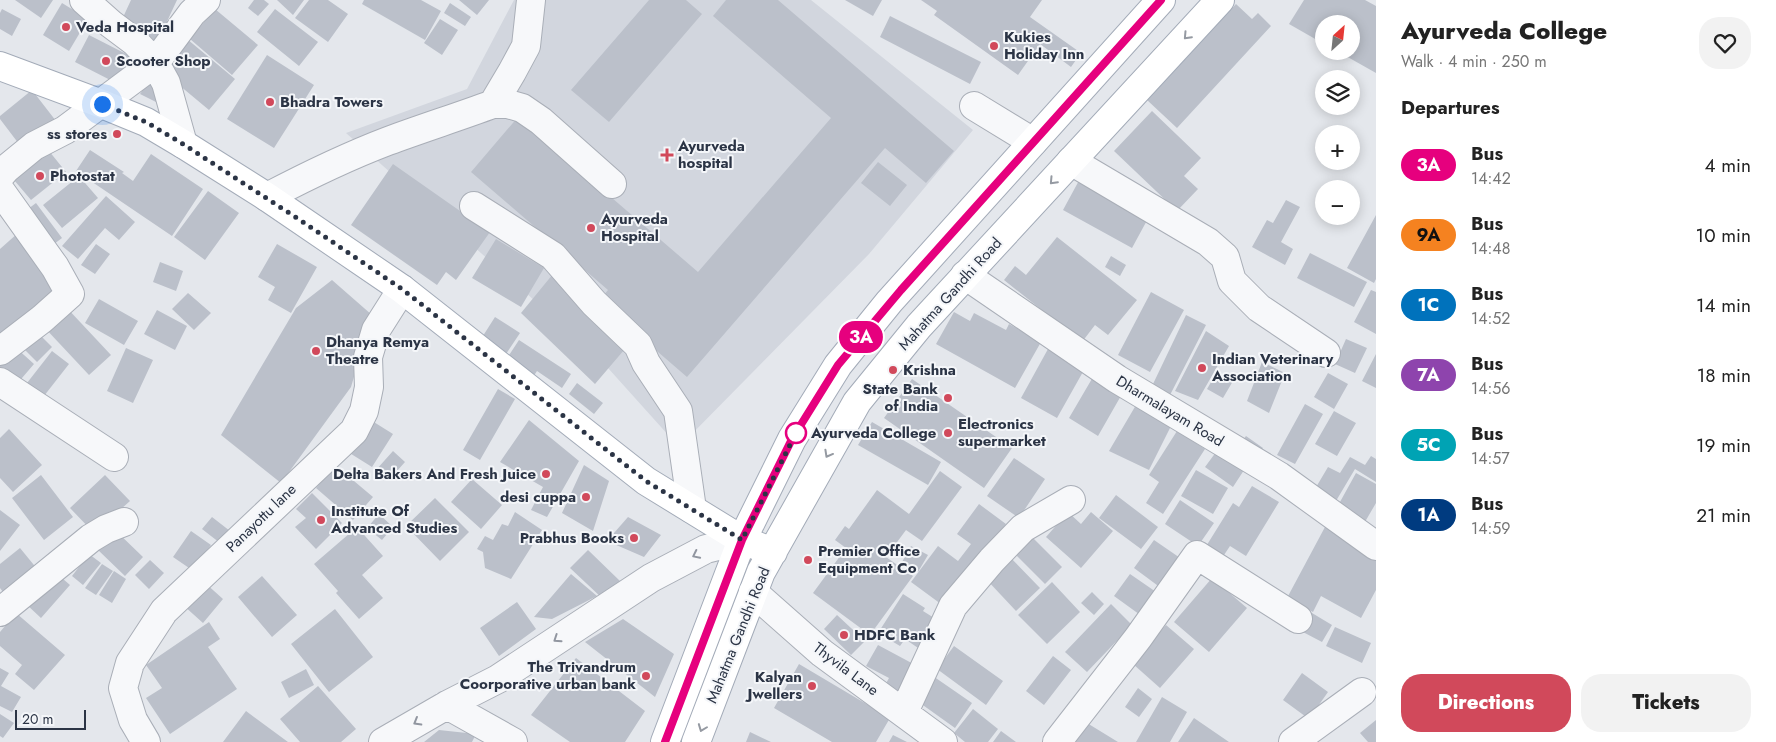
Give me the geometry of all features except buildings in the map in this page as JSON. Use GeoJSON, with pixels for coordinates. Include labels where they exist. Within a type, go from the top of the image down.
{"type":"FeatureCollection","features":[{"type":"Feature","properties":{"kind":"main road","name":"Mahatma Gandhi Road"},"geometry":{"type":"LineString","coordinates":[[665,742],[742,540],[792,439],[838,365],[890,302],[1161,0]]}},
{"type":"Feature","properties":{"kind":"main road","name":"Mahatma Gandhi Road"},"geometry":{"type":"LineString","coordinates":[[696,742],[761,572],[858,402],[919,326],[1220,0]]}},
{"type":"Feature","properties":{"kind":"main road"},"geometry":{"type":"LineString","coordinates":[[0,66],[146,122],[183,144],[267,197],[402,289],[646,481],[742,540],[773,552]]}},
{"type":"Feature","properties":{"kind":"street"},"geometry":{"type":"LineString","coordinates":[[84,0],[135,42],[155,63],[166,84],[183,144]]}},
{"type":"Feature","properties":{"kind":"street"},"geometry":{"type":"LineString","coordinates":[[0,176],[34,146],[65,130],[155,63],[192,14],[206,0]]}},
{"type":"Feature","properties":{"kind":"street"},"geometry":{"type":"LineString","coordinates":[[492,104],[526,46],[530,0]]}},
{"type":"Feature","properties":{"kind":"street"},"geometry":{"type":"LineString","coordinates":[[267,197],[309,175],[388,141],[492,104],[508,104],[522,108],[541,121],[612,184]]}},
{"type":"Feature","properties":{"kind":"street"},"geometry":{"type":"LineString","coordinates":[[974,106],[1033,142]]}},
{"type":"Feature","properties":{"kind":"street"},"geometry":{"type":"LineString","coordinates":[[1071,161],[1208,242],[1225,256],[1232,280],[1259,308],[1326,353]]}},
{"type":"Feature","properties":{"kind":"street"},"geometry":{"type":"LineString","coordinates":[[0,190],[55,267],[70,294],[0,351]]}},
{"type":"Feature","properties":{"kind":"street"},"geometry":{"type":"LineString","coordinates":[[474,206],[553,256],[594,303],[638,345],[646,363],[678,411],[692,509]]}},
{"type":"Feature","properties":{"kind":"street","name":"Dharmalayam Road"},"geometry":{"type":"LineString","coordinates":[[965,275],[1117,379],[1279,476],[1376,546]]}},
{"type":"Feature","properties":{"kind":"street","name":"Panayottu lane"},"geometry":{"type":"LineString","coordinates":[[146,742],[133,720],[123,688],[130,662],[164,611],[354,430],[364,411],[369,387],[368,357],[376,330],[402,289]]}},
{"type":"Feature","properties":{"kind":"street"},"geometry":{"type":"LineString","coordinates":[[0,382],[114,457]]}},
{"type":"Feature","properties":{"kind":"street"},"geometry":{"type":"LineString","coordinates":[[904,712],[953,606],[992,560],[1023,528],[1071,500]]}},
{"type":"Feature","properties":{"kind":"street"},"geometry":{"type":"LineString","coordinates":[[0,612],[91,538],[106,529],[124,522]]}},
{"type":"Feature","properties":{"kind":"street"},"geometry":{"type":"LineString","coordinates":[[383,742],[447,705],[498,679],[650,578],[706,549],[742,540]]}},
{"type":"Feature","properties":{"kind":"street"},"geometry":{"type":"LineString","coordinates":[[1057,742],[1138,638],[1197,555],[1298,619]]}},
{"type":"Feature","properties":{"kind":"street","name":"Thyvila Lane"},"geometry":{"type":"LineString","coordinates":[[753,592],[822,653],[944,742]]}},
{"type":"Feature","properties":{"kind":"street"},"geometry":{"type":"LineString","coordinates":[[1293,742],[1362,692]]}},
{"type":"Feature","properties":{"kind":"street"},"geometry":{"type":"LineString","coordinates":[[447,705],[513,742]]}},
{"type":"Feature","properties":{"kind":"shaded area"},"geometry":{"type":"Polygon","coordinates":[[[514,0],[811,0],[973,130],[869,254],[679,447],[599,358],[346,133],[467,89],[514,0]]]}},
{"type":"Feature","properties":{"kind":"bus line","name":"3A"},"geometry":{"type":"LineString","coordinates":[[665,742],[742,540],[792,439],[838,365],[890,302],[1161,0]]}},
{"type":"Feature","properties":{"kind":"place","name":"Veda Hospital"},"geometry":{"type":"Point","coordinates":[66,27]}},
{"type":"Feature","properties":{"kind":"place","name":"Kukies Holiday Inn"},"geometry":{"type":"Point","coordinates":[994,46]}},
{"type":"Feature","properties":{"kind":"place","name":"Scooter Shop"},"geometry":{"type":"Point","coordinates":[106,61]}},
{"type":"Feature","properties":{"kind":"place","name":"Bhadra Towers"},"geometry":{"type":"Point","coordinates":[270,102]}},
{"type":"Feature","properties":{"kind":"place","name":"ss stores"},"geometry":{"type":"Point","coordinates":[117,134]}},
{"type":"Feature","properties":{"kind":"place","name":"Ayurveda hospital"},"geometry":{"type":"Point","coordinates":[667,155]}},
{"type":"Feature","properties":{"kind":"place","name":"Photostat"},"geometry":{"type":"Point","coordinates":[40,176]}},
{"type":"Feature","properties":{"kind":"place","name":"Ayurveda Hospital"},"geometry":{"type":"Point","coordinates":[591,228]}},
{"type":"Feature","properties":{"kind":"place","name":"Dhanya Remya Theatre"},"geometry":{"type":"Point","coordinates":[316,351]}},
{"type":"Feature","properties":{"kind":"place","name":"Indian Veterinary Association"},"geometry":{"type":"Point","coordinates":[1202,368]}},
{"type":"Feature","properties":{"kind":"place","name":"Krishna"},"geometry":{"type":"Point","coordinates":[893,370]}},
{"type":"Feature","properties":{"kind":"place","name":"State Bank of India"},"geometry":{"type":"Point","coordinates":[948,398]}},
{"type":"Feature","properties":{"kind":"place","name":"Ayurveda College"},"geometry":{"type":"Point","coordinates":[796,433]}},
{"type":"Feature","properties":{"kind":"place","name":"Electronics supermarket"},"geometry":{"type":"Point","coordinates":[948,433]}},
{"type":"Feature","properties":{"kind":"place","name":"Delta Bakers And Fresh Juice"},"geometry":{"type":"Point","coordinates":[546,474]}},
{"type":"Feature","properties":{"kind":"place","name":"desi cuppa"},"geometry":{"type":"Point","coordinates":[586,497]}},
{"type":"Feature","properties":{"kind":"place","name":"Institute Of Advanced Studies"},"geometry":{"type":"Point","coordinates":[321,520]}},
{"type":"Feature","properties":{"kind":"place","name":"Prabhus Books"},"geometry":{"type":"Point","coordinates":[634,538]}},
{"type":"Feature","properties":{"kind":"place","name":"Premier Office Equipment Co"},"geometry":{"type":"Point","coordinates":[808,560]}},
{"type":"Feature","properties":{"kind":"place","name":"HDFC Bank"},"geometry":{"type":"Point","coordinates":[844,635]}},
{"type":"Feature","properties":{"kind":"place","name":"The Trivandrum Coorporative urban bank"},"geometry":{"type":"Point","coordinates":[646,676]}},
{"type":"Feature","properties":{"kind":"place","name":"Kalyan Jwellers"},"geometry":{"type":"Point","coordinates":[812,686]}},
{"type":"Feature","properties":{"kind":"route"},"geometry":{"type":"LineString","coordinates":[[102,104],[146,122],[267,197],[402,289],[646,481],[742,540],[796,433]]}}]}
